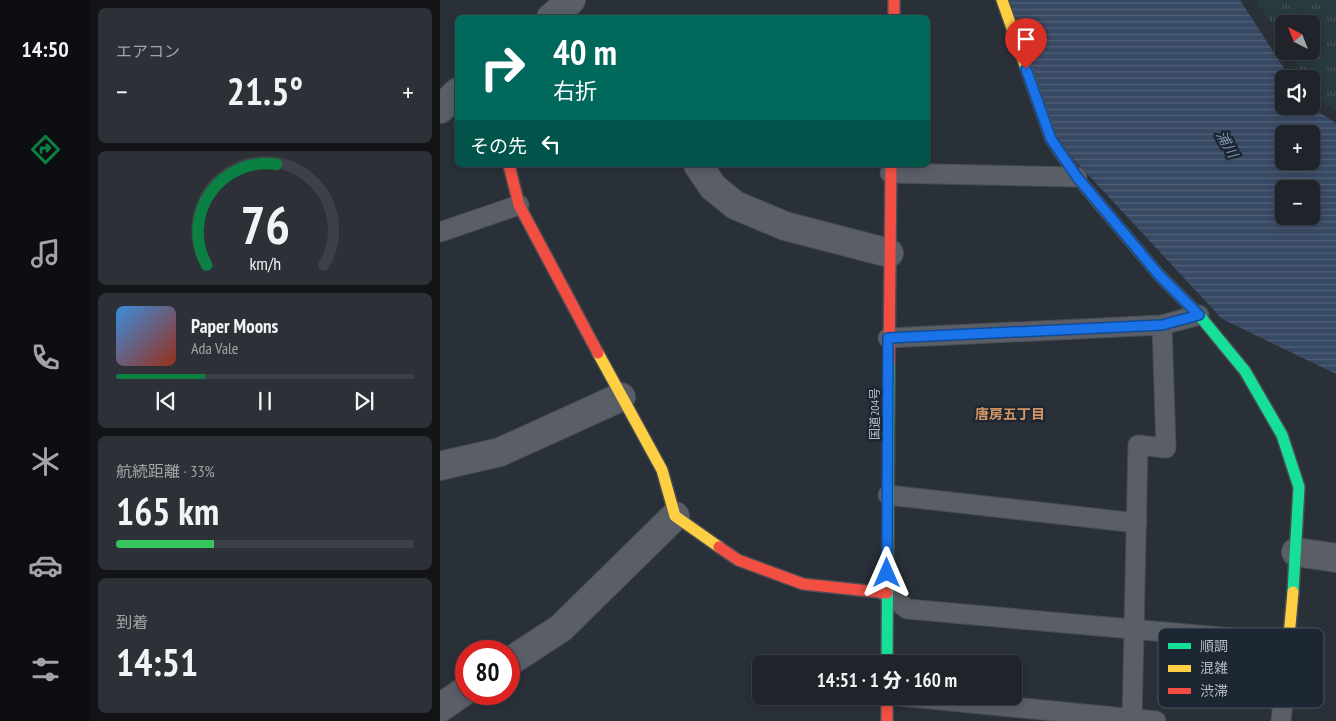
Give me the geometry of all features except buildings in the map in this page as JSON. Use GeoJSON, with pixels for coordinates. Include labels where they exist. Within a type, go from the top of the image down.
{"type":"FeatureCollection","features":[{"type":"Feature","properties":{"kind":"main road"},"geometry":{"type":"LineString","coordinates":[[894,0],[894,15]]}},
{"type":"Feature","properties":{"kind":"main road"},"geometry":{"type":"LineString","coordinates":[[1002,0],[1051,139],[1077,177],[1159,275],[1199,315],[1245,371],[1282,435],[1299,487],[1289,628]]}},
{"type":"Feature","properties":{"kind":"main road"},"geometry":{"type":"LineString","coordinates":[[510,167],[519,205],[662,470],[675,516],[738,560],[803,584],[887,593]]}},
{"type":"Feature","properties":{"kind":"main road","name":"国道204号"},"geometry":{"type":"LineString","coordinates":[[887,655],[890,169]]}},
{"type":"Feature","properties":{"kind":"main road"},"geometry":{"type":"LineString","coordinates":[[887,705],[887,721]]}},
{"type":"Feature","properties":{"kind":"street"},"geometry":{"type":"LineString","coordinates":[[440,109],[455,95]]}},
{"type":"Feature","properties":{"kind":"street"},"geometry":{"type":"LineString","coordinates":[[699,167],[713,187],[735,205],[785,226],[889,253]]}},
{"type":"Feature","properties":{"kind":"street"},"geometry":{"type":"LineString","coordinates":[[440,466],[500,452],[621,397]]}},
{"type":"Feature","properties":{"kind":"street"},"geometry":{"type":"LineString","coordinates":[[520,655],[561,628],[675,516]]}},
{"type":"Feature","properties":{"kind":"street"},"geometry":{"type":"LineString","coordinates":[[1296,552],[1336,558]]}},
{"type":"Feature","properties":{"kind":"lane"},"geometry":{"type":"LineString","coordinates":[[890,169],[1077,177]]}},
{"type":"Feature","properties":{"kind":"lane"},"geometry":{"type":"LineString","coordinates":[[440,232],[519,205]]}},
{"type":"Feature","properties":{"kind":"lane"},"geometry":{"type":"LineString","coordinates":[[888,338],[1162,325],[1199,315]]}},
{"type":"Feature","properties":{"kind":"lane"},"geometry":{"type":"LineString","coordinates":[[1132,720],[1138,444],[1166,448],[1162,325]]}},
{"type":"Feature","properties":{"kind":"lane"},"geometry":{"type":"LineString","coordinates":[[888,495],[1137,523]]}},
{"type":"Feature","properties":{"kind":"lane"},"geometry":{"type":"LineString","coordinates":[[887,593],[908,609],[1158,631]]}},
{"type":"Feature","properties":{"kind":"lane"},"geometry":{"type":"LineString","coordinates":[[986,705],[1156,721]]}},
{"type":"Feature","properties":{"kind":"lane"},"geometry":{"type":"LineString","coordinates":[[1282,721],[1283,708]]}},
{"type":"Feature","properties":{"kind":"green space"},"geometry":{"type":"Polygon","coordinates":[[[1256,0],[1336,0],[1336,111],[1320,99],[1320,70],[1301,70],[1295,60],[1320,60],[1320,15],[1275,15],[1275,29],[1256,0]]]}},
{"type":"Feature","properties":{"kind":"water","name":"浦川"},"geometry":{"type":"Polygon","coordinates":[[[1008,0],[1240,0],[1275,54],[1275,60],[1279,60],[1285,70],[1275,70],[1275,115],[1320,115],[1320,113],[1336,123],[1336,374],[1222,319],[1056,140],[1008,0]]]}},
{"type":"Feature","properties":{"kind":"traffic: fast"},"geometry":{"type":"LineString","coordinates":[[1106,212],[1159,275],[1199,315],[1245,371],[1282,435],[1299,487],[1293,592]]}},
{"type":"Feature","properties":{"kind":"traffic: fast"},"geometry":{"type":"LineString","coordinates":[[887,655],[889,364]]}},
{"type":"Feature","properties":{"kind":"traffic: slow"},"geometry":{"type":"LineString","coordinates":[[1002,0],[1051,139],[1077,177],[1106,212]]}},
{"type":"Feature","properties":{"kind":"traffic: slow"},"geometry":{"type":"LineString","coordinates":[[598,353],[662,470],[675,516],[719,547]]}},
{"type":"Feature","properties":{"kind":"traffic: slow"},"geometry":{"type":"LineString","coordinates":[[1290,628],[1293,592]]}},
{"type":"Feature","properties":{"kind":"traffic: jam"},"geometry":{"type":"LineString","coordinates":[[894,0],[894,15]]}},
{"type":"Feature","properties":{"kind":"traffic: jam"},"geometry":{"type":"LineString","coordinates":[[510,167],[519,205],[598,353]]}},
{"type":"Feature","properties":{"kind":"traffic: jam"},"geometry":{"type":"LineString","coordinates":[[889,364],[891,167]]}},
{"type":"Feature","properties":{"kind":"traffic: jam"},"geometry":{"type":"LineString","coordinates":[[719,547],[738,560],[803,584],[887,593]]}},
{"type":"Feature","properties":{"kind":"traffic: jam"},"geometry":{"type":"LineString","coordinates":[[887,705],[887,721]]}},
{"type":"Feature","properties":{"kind":"district","name":"唐房五丁目"},"geometry":{"type":"Point","coordinates":[1010,414]}},
{"type":"Feature","properties":{"kind":"route"},"geometry":{"type":"LineString","coordinates":[[887,573],[888,338],[1162,325],[1199,315],[1159,275],[1077,177],[1051,139],[1026,69]]}}]}
